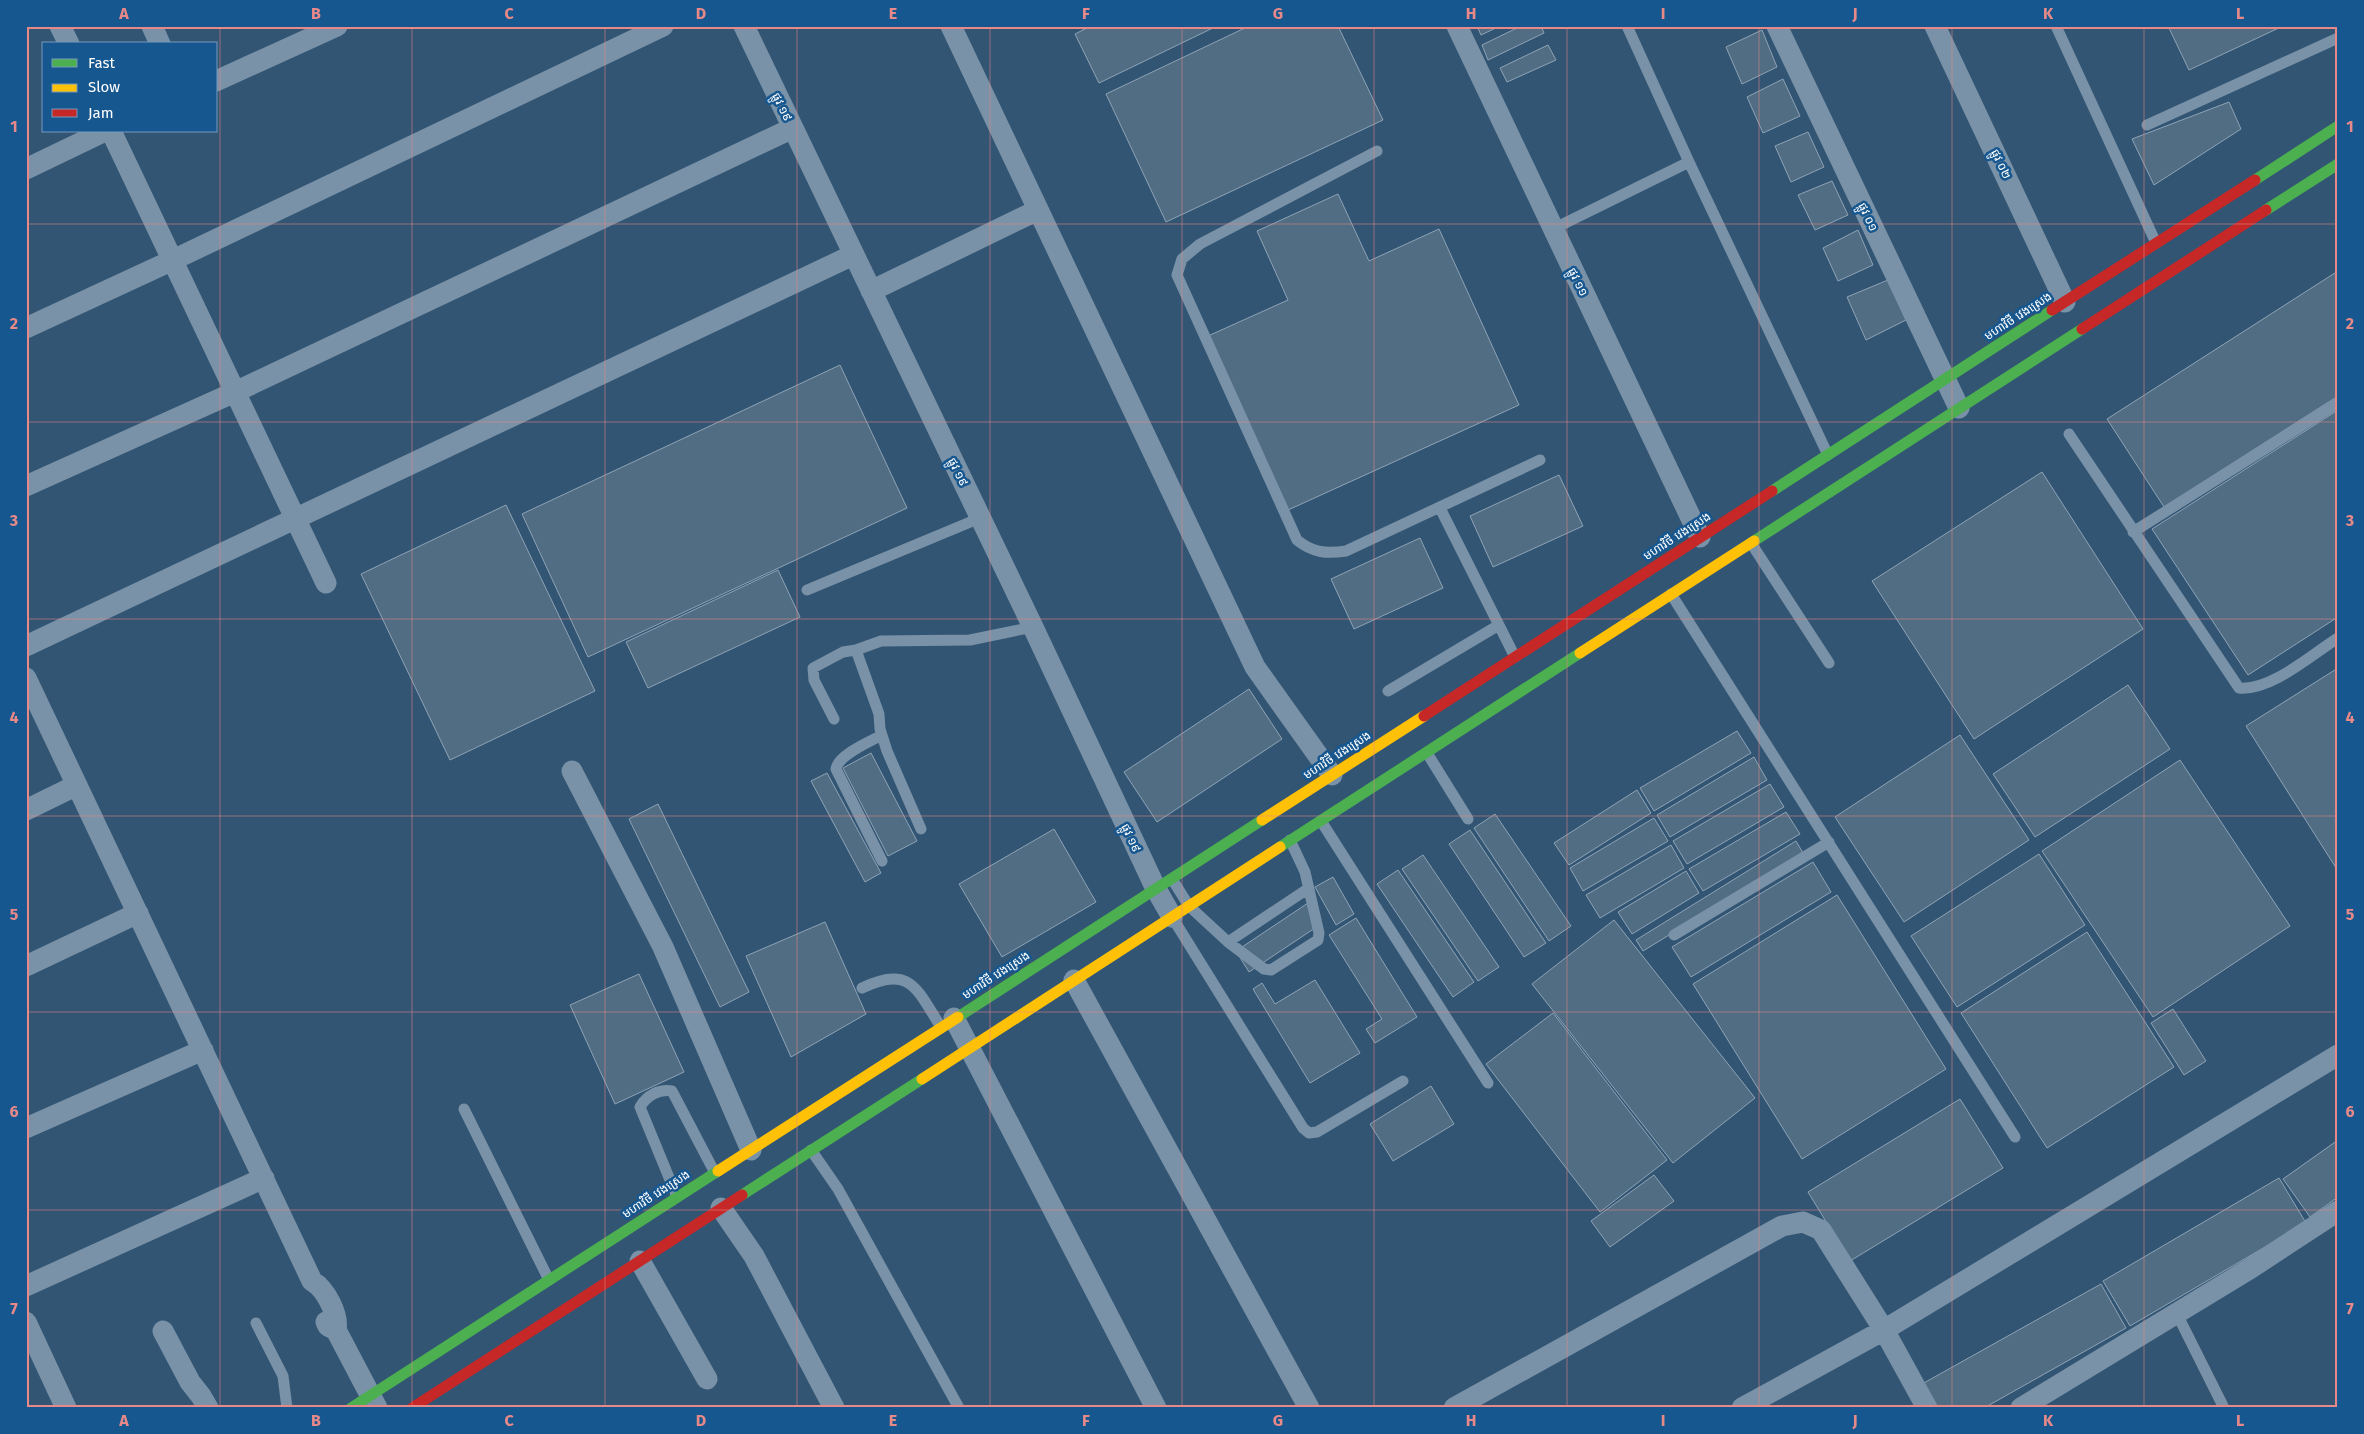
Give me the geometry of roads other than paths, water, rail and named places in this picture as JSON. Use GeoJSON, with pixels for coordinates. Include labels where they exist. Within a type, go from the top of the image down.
{"type":"FeatureCollection","features":[{"type":"Feature","properties":{"kind":"main road","name":"មហាវិថី វេងស្រេង"},"geometry":{"type":"LineString","coordinates":[[351,1408],[373,1402],[549,1280],[2337,128]]}},
{"type":"Feature","properties":{"kind":"main road"},"geometry":{"type":"LineString","coordinates":[[412,1408],[2338,164]]}},
{"type":"Feature","properties":{"kind":"street"},"geometry":{"type":"LineString","coordinates":[[60,26],[68,42]]}},
{"type":"Feature","properties":{"kind":"street"},"geometry":{"type":"LineString","coordinates":[[152,26],[159,42]]}},
{"type":"Feature","properties":{"kind":"street"},"geometry":{"type":"LineString","coordinates":[[218,81],[314,31],[337,26]]}},
{"type":"Feature","properties":{"kind":"street"},"geometry":{"type":"LineString","coordinates":[[26,328],[173,260],[663,26]]}},
{"type":"Feature","properties":{"kind":"street","name":"ផ្លូវ ១៩"},"geometry":{"type":"LineString","coordinates":[[744,26],[1032,627],[1164,884],[1172,917]]}},
{"type":"Feature","properties":{"kind":"street"},"geometry":{"type":"LineString","coordinates":[[951,26],[1254,666],[1332,775]]}},
{"type":"Feature","properties":{"kind":"street","name":"ផ្លូវ ១១"},"geometry":{"type":"LineString","coordinates":[[1457,26],[1700,537]]}},
{"type":"Feature","properties":{"kind":"street","name":"ផ្លូវ ០១"},"geometry":{"type":"LineString","coordinates":[[1777,26],[1944,380],[1960,408]]}},
{"type":"Feature","properties":{"kind":"street","name":"ផ្លូវ ០២"},"geometry":{"type":"LineString","coordinates":[[1935,26],[2066,302]]}},
{"type":"Feature","properties":{"kind":"street"},"geometry":{"type":"LineString","coordinates":[[26,486],[235,392],[793,128]]}},
{"type":"Feature","properties":{"kind":"street"},"geometry":{"type":"LineString","coordinates":[[26,169],[103,132]]}},
{"type":"Feature","properties":{"kind":"street"},"geometry":{"type":"LineString","coordinates":[[112,132],[326,583]]}},
{"type":"Feature","properties":{"kind":"street"},"geometry":{"type":"LineString","coordinates":[[871,291],[1038,210]]}},
{"type":"Feature","properties":{"kind":"street"},"geometry":{"type":"LineString","coordinates":[[26,646],[854,255]]}},
{"type":"Feature","properties":{"kind":"street"},"geometry":{"type":"LineString","coordinates":[[26,678],[312,1281],[320,1285],[338,1320],[336,1330],[373,1402]]}},
{"type":"Feature","properties":{"kind":"street"},"geometry":{"type":"LineString","coordinates":[[572,771],[663,947],[751,1150]]}},
{"type":"Feature","properties":{"kind":"street"},"geometry":{"type":"LineString","coordinates":[[26,810],[77,785]]}},
{"type":"Feature","properties":{"kind":"street"},"geometry":{"type":"LineString","coordinates":[[26,966],[138,913]]}},
{"type":"Feature","properties":{"kind":"street"},"geometry":{"type":"LineString","coordinates":[[1074,980],[1309,1408]]}},
{"type":"Feature","properties":{"kind":"street"},"geometry":{"type":"LineString","coordinates":[[947,1022],[969,1048],[1156,1408]]}},
{"type":"Feature","properties":{"kind":"street"},"geometry":{"type":"LineString","coordinates":[[26,1128],[203,1050]]}},
{"type":"Feature","properties":{"kind":"street"},"geometry":{"type":"LineString","coordinates":[[1742,1408],[1884,1330],[2338,1055]]}},
{"type":"Feature","properties":{"kind":"street"},"geometry":{"type":"LineString","coordinates":[[26,1286],[264,1178]]}},
{"type":"Feature","properties":{"kind":"street"},"geometry":{"type":"LineString","coordinates":[[721,1208],[754,1256],[834,1408]]}},
{"type":"Feature","properties":{"kind":"street"},"geometry":{"type":"LineString","coordinates":[[2021,1408],[2177,1314],[2338,1211]]}},
{"type":"Feature","properties":{"kind":"street"},"geometry":{"type":"LineString","coordinates":[[1454,1408],[1782,1226],[1803,1222],[1821,1230],[1884,1330],[1927,1408]]}},
{"type":"Feature","properties":{"kind":"street"},"geometry":{"type":"LineString","coordinates":[[640,1261],[707,1379]]}},
{"type":"Feature","properties":{"kind":"street"},"geometry":{"type":"LineString","coordinates":[[26,1322],[66,1408]]}},
{"type":"Feature","properties":{"kind":"street"},"geometry":{"type":"LineString","coordinates":[[163,1331],[190,1382],[208,1408]]}},
{"type":"Feature","properties":{"kind":"lane"},"geometry":{"type":"LineString","coordinates":[[1627,26],[1689,162],[1828,455]]}},
{"type":"Feature","properties":{"kind":"lane"},"geometry":{"type":"LineString","coordinates":[[2056,26],[2156,243]]}},
{"type":"Feature","properties":{"kind":"lane"},"geometry":{"type":"LineString","coordinates":[[2147,125],[2338,38]]}},
{"type":"Feature","properties":{"kind":"lane"},"geometry":{"type":"LineString","coordinates":[[1377,151],[1200,244],[1182,258],[1177,275],[1297,540],[1310,549],[1326,554],[1346,551],[1540,460]]}},
{"type":"Feature","properties":{"kind":"lane"},"geometry":{"type":"LineString","coordinates":[[1553,228],[1689,162]]}},
{"type":"Feature","properties":{"kind":"lane"},"geometry":{"type":"LineString","coordinates":[[2133,532],[2338,403]]}},
{"type":"Feature","properties":{"kind":"lane"},"geometry":{"type":"LineString","coordinates":[[2069,434],[2239,688],[2249,689],[2267,684],[2338,638]]}},
{"type":"Feature","properties":{"kind":"lane"},"geometry":{"type":"LineString","coordinates":[[1440,508],[1515,657]]}},
{"type":"Feature","properties":{"kind":"lane"},"geometry":{"type":"LineString","coordinates":[[807,590],[980,518]]}},
{"type":"Feature","properties":{"kind":"lane"},"geometry":{"type":"LineString","coordinates":[[1751,542],[1829,663]]}},
{"type":"Feature","properties":{"kind":"lane"},"geometry":{"type":"LineString","coordinates":[[1671,594],[2015,1136]]}},
{"type":"Feature","properties":{"kind":"lane"},"geometry":{"type":"LineString","coordinates":[[1388,691],[1499,625]]}},
{"type":"Feature","properties":{"kind":"lane"},"geometry":{"type":"LineString","coordinates":[[834,719],[814,680],[813,668],[843,652],[856,650],[882,641],[970,640],[1032,627]]}},
{"type":"Feature","properties":{"kind":"lane"},"geometry":{"type":"LineString","coordinates":[[856,650],[879,714],[886,751],[921,829]]}},
{"type":"Feature","properties":{"kind":"lane"},"geometry":{"type":"LineString","coordinates":[[882,735],[843,757],[837,763],[836,769],[882,861]]}},
{"type":"Feature","properties":{"kind":"lane"},"geometry":{"type":"LineString","coordinates":[[1426,753],[1468,819]]}},
{"type":"Feature","properties":{"kind":"lane"},"geometry":{"type":"LineString","coordinates":[[1321,821],[1488,1083]]}},
{"type":"Feature","properties":{"kind":"lane"},"geometry":{"type":"LineString","coordinates":[[1164,884],[1228,942],[1264,969],[1271,970],[1315,944],[1319,933],[1305,872],[1290,840]]}},
{"type":"Feature","properties":{"kind":"lane"},"geometry":{"type":"LineString","coordinates":[[1674,934],[1829,842]]}},
{"type":"Feature","properties":{"kind":"lane"},"geometry":{"type":"LineString","coordinates":[[1228,942],[1309,888]]}},
{"type":"Feature","properties":{"kind":"lane"},"geometry":{"type":"LineString","coordinates":[[1172,917],[1303,1128],[1309,1133],[1318,1132],[1403,1081]]}},
{"type":"Feature","properties":{"kind":"lane"},"geometry":{"type":"LineString","coordinates":[[862,988],[876,981],[901,978],[918,991],[947,1022]]}},
{"type":"Feature","properties":{"kind":"lane"},"geometry":{"type":"LineString","coordinates":[[677,1197],[640,1106],[645,1098],[663,1090],[672,1091],[715,1173]]}},
{"type":"Feature","properties":{"kind":"lane"},"geometry":{"type":"LineString","coordinates":[[464,1109],[549,1280]]}},
{"type":"Feature","properties":{"kind":"lane"},"geometry":{"type":"LineString","coordinates":[[811,1150],[838,1189],[959,1408]]}},
{"type":"Feature","properties":{"kind":"lane"},"geometry":{"type":"LineString","coordinates":[[2177,1314],[2224,1408]]}},
{"type":"Feature","properties":{"kind":"lane"},"geometry":{"type":"LineString","coordinates":[[256,1323],[282,1376],[288,1408]]}}]}
